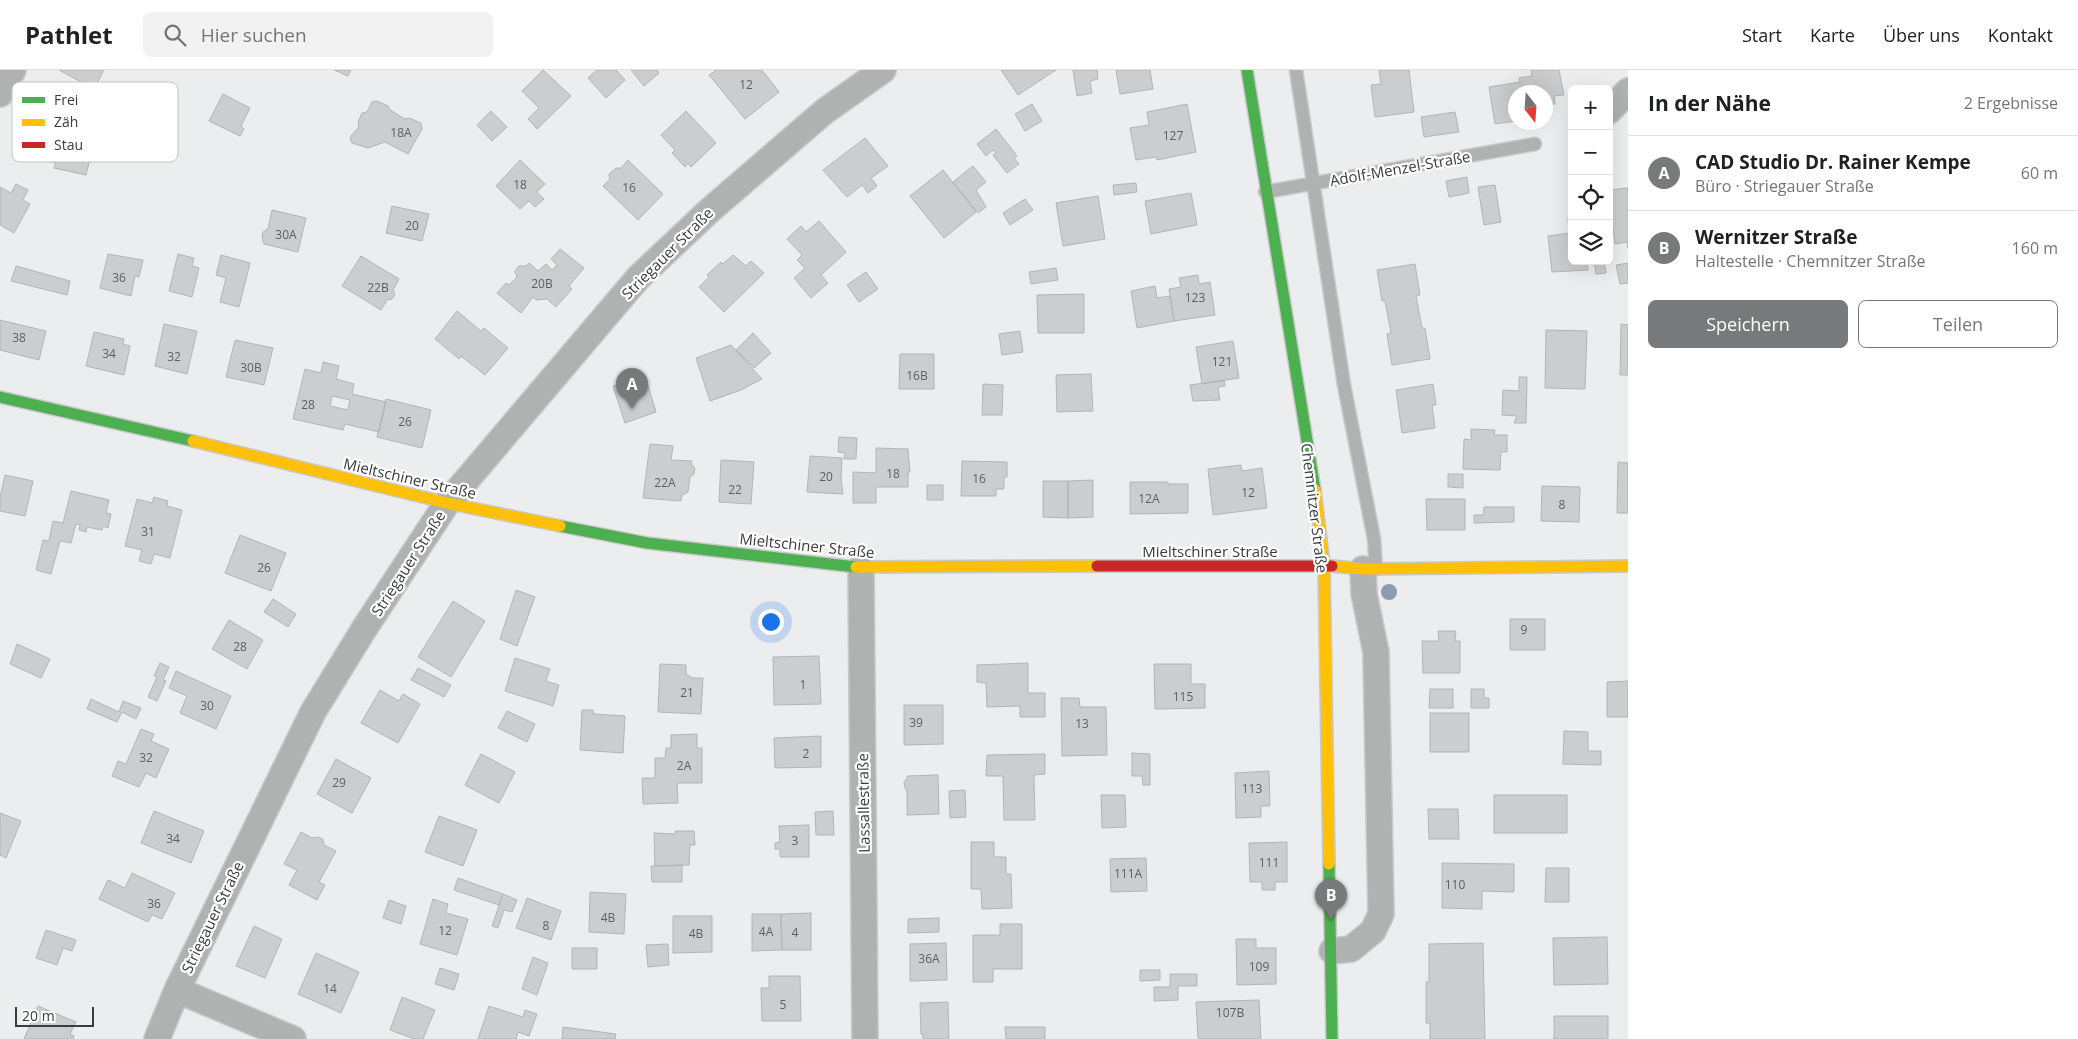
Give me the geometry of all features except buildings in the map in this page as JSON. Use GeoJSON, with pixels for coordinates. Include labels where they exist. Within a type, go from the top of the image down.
{"type":"FeatureCollection","features":[{"type":"Feature","properties":{"kind":"street"},"geometry":{"type":"LineString","coordinates":[[0,94],[13,70]]}},
{"type":"Feature","properties":{"kind":"street","name":"Striegauer Straße"},"geometry":{"type":"LineString","coordinates":[[157,1039],[177,990],[313,712],[364,629],[447,503],[638,278],[709,211],[825,111],[883,70]]}},
{"type":"Feature","properties":{"kind":"street","name":"Chemnitzer Straße"},"geometry":{"type":"LineString","coordinates":[[1247,70],[1265,192],[1316,497],[1324,565],[1332,1039]]}},
{"type":"Feature","properties":{"kind":"street"},"geometry":{"type":"LineString","coordinates":[[1613,107],[1628,91]]}},
{"type":"Feature","properties":{"kind":"street","name":"Mieltschiner Straße"},"geometry":{"type":"LineString","coordinates":[[0,398],[251,455],[447,503],[647,543],[861,568],[1324,565],[1369,569],[1628,566]]}},
{"type":"Feature","properties":{"kind":"street","name":"Lassallestraße"},"geometry":{"type":"LineString","coordinates":[[861,568],[865,1039]]}},
{"type":"Feature","properties":{"kind":"street"},"geometry":{"type":"LineString","coordinates":[[1332,951],[1351,949],[1374,931],[1381,914],[1376,652],[1364,594],[1369,569]]}},
{"type":"Feature","properties":{"kind":"street"},"geometry":{"type":"LineString","coordinates":[[177,990],[292,1039]]}},
{"type":"Feature","properties":{"kind":"lane"},"geometry":{"type":"LineString","coordinates":[[1296,70],[1344,385],[1374,539],[1369,569]]}},
{"type":"Feature","properties":{"kind":"lane","name":"Adolf-Menzel-Straße"},"geometry":{"type":"LineString","coordinates":[[1265,192],[1535,144]]}},
{"type":"Feature","properties":{"kind":"traffic: fast"},"geometry":{"type":"LineString","coordinates":[[1247,70],[1315,490]]}},
{"type":"Feature","properties":{"kind":"traffic: fast"},"geometry":{"type":"LineString","coordinates":[[0,397],[193,441]]}},
{"type":"Feature","properties":{"kind":"traffic: fast"},"geometry":{"type":"LineString","coordinates":[[560,526],[647,543],[856,567]]}},
{"type":"Feature","properties":{"kind":"traffic: fast"},"geometry":{"type":"LineString","coordinates":[[1329,864],[1332,1039]]}},
{"type":"Feature","properties":{"kind":"traffic: slow"},"geometry":{"type":"LineString","coordinates":[[193,441],[447,503],[560,526]]}},
{"type":"Feature","properties":{"kind":"traffic: slow"},"geometry":{"type":"LineString","coordinates":[[1315,490],[1324,565],[1329,864]]}},
{"type":"Feature","properties":{"kind":"traffic: slow"},"geometry":{"type":"LineString","coordinates":[[856,567],[1097,566]]}},
{"type":"Feature","properties":{"kind":"traffic: slow"},"geometry":{"type":"LineString","coordinates":[[1332,566],[1363,569],[1628,566]]}},
{"type":"Feature","properties":{"kind":"traffic: jam"},"geometry":{"type":"LineString","coordinates":[[1097,566],[1332,566]]}},
{"type":"Feature","properties":{"kind":"place","name":"CAD Studio Dr. Rainer Kempe"},"geometry":{"type":"Point","coordinates":[632,409]}},
{"type":"Feature","properties":{"kind":"place","name":"Wernitzer Straße"},"geometry":{"type":"Point","coordinates":[1331,920]}}]}
